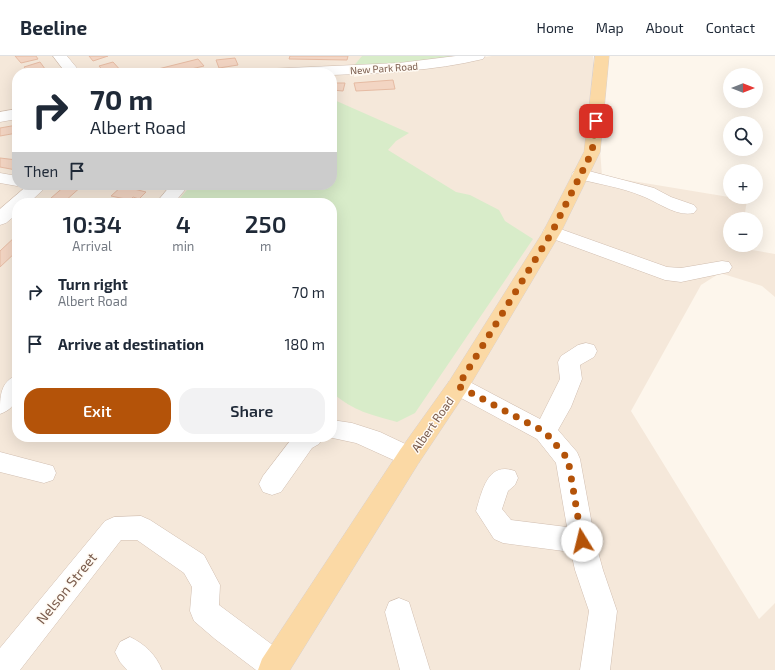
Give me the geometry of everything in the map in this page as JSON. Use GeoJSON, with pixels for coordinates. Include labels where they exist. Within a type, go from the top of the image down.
{"type":"FeatureCollection","features":[{"type":"Feature","properties":{"kind":"main road","name":"Albert Road"},"geometry":{"type":"LineString","coordinates":[[274,668],[409,457],[458,386],[552,232],[592,152],[602,56]]}},
{"type":"Feature","properties":{"kind":"street"},"geometry":{"type":"LineString","coordinates":[[60,56],[70,68]]}},
{"type":"Feature","properties":{"kind":"street","name":"New Park Road"},"geometry":{"type":"LineString","coordinates":[[337,71],[390,69],[437,64],[478,56]]}},
{"type":"Feature","properties":{"kind":"street"},"geometry":{"type":"LineString","coordinates":[[260,68],[264,57]]}},
{"type":"Feature","properties":{"kind":"street"},"geometry":{"type":"LineString","coordinates":[[0,117],[12,115]]}},
{"type":"Feature","properties":{"kind":"street"},"geometry":{"type":"LineString","coordinates":[[581,174],[648,192],[665,201],[688,209]]}},
{"type":"Feature","properties":{"kind":"street"},"geometry":{"type":"LineString","coordinates":[[0,178],[12,180]]}},
{"type":"Feature","properties":{"kind":"street"},"geometry":{"type":"LineString","coordinates":[[25,198],[33,190]]}},
{"type":"Feature","properties":{"kind":"street"},"geometry":{"type":"LineString","coordinates":[[169,198],[176,190]]}},
{"type":"Feature","properties":{"kind":"street"},"geometry":{"type":"LineString","coordinates":[[0,219],[12,209]]}},
{"type":"Feature","properties":{"kind":"street"},"geometry":{"type":"LineString","coordinates":[[552,232],[666,274],[681,274],[722,267]]}},
{"type":"Feature","properties":{"kind":"street"},"geometry":{"type":"LineString","coordinates":[[545,432],[559,407],[571,379],[569,362],[586,351]]}},
{"type":"Feature","properties":{"kind":"street"},"geometry":{"type":"LineString","coordinates":[[458,386],[545,432],[568,459],[582,541],[589,570],[603,611],[595,670]]}},
{"type":"Feature","properties":{"kind":"street"},"geometry":{"type":"LineString","coordinates":[[12,390],[0,406],[12,409]]}},
{"type":"Feature","properties":{"kind":"street"},"geometry":{"type":"LineString","coordinates":[[337,429],[344,429],[369,437],[409,457]]}},
{"type":"Feature","properties":{"kind":"street"},"geometry":{"type":"LineString","coordinates":[[272,484],[303,442]]}},
{"type":"Feature","properties":{"kind":"street"},"geometry":{"type":"LineString","coordinates":[[0,462],[44,473]]}},
{"type":"Feature","properties":{"kind":"street"},"geometry":{"type":"LineString","coordinates":[[506,478],[497,485],[489,511],[503,531],[582,541]]}},
{"type":"Feature","properties":{"kind":"street","name":"Nelson Street"},"geometry":{"type":"LineString","coordinates":[[1,670],[114,529],[141,528],[194,564],[206,585],[204,611],[274,668]]}},
{"type":"Feature","properties":{"kind":"street"},"geometry":{"type":"LineString","coordinates":[[399,612],[415,670]]}},
{"type":"Feature","properties":{"kind":"shaded area"},"geometry":{"type":"Polygon","coordinates":[[[0,56],[363,56],[356,66],[354,77],[492,56],[593,56],[602,176],[723,196],[723,204],[746,204],[745,212],[723,212],[723,252],[763,252],[775,254],[775,297],[762,286],[720,273],[701,285],[631,411],[759,619],[775,603],[775,670],[0,670],[0,56]]]}},
{"type":"Feature","properties":{"kind":"green space"},"geometry":{"type":"Polygon","coordinates":[[[362,56],[456,56],[352,68],[362,56]]]}},
{"type":"Feature","properties":{"kind":"green space"},"geometry":{"type":"Polygon","coordinates":[[[337,101],[409,133],[396,141],[388,150],[456,192],[470,195],[499,210],[505,221],[533,239],[415,413],[397,422],[370,414],[348,404],[337,396],[337,198],[180,198],[187,190],[337,190],[337,101]]]}},
{"type":"Feature","properties":{"kind":"building"},"geometry":{"type":"Polygon","coordinates":[[[15,56],[36,56],[38,59],[21,63],[15,56]]]}},
{"type":"Feature","properties":{"kind":"building"},"geometry":{"type":"Polygon","coordinates":[[[89,56],[108,56],[93,61],[89,56]]]}},
{"type":"Feature","properties":{"kind":"building"},"geometry":{"type":"Polygon","coordinates":[[[290,56],[348,56],[347,60],[289,59],[290,56]]]}},
{"type":"Feature","properties":{"kind":"building"},"geometry":{"type":"Polygon","coordinates":[[[235,58],[238,65],[219,68],[216,60],[235,58]]]}},
{"type":"Feature","properties":{"kind":"building"},"geometry":{"type":"Polygon","coordinates":[[[198,59],[204,66],[195,68],[162,68],[198,59]]]}},
{"type":"Feature","properties":{"kind":"building"},"geometry":{"type":"Polygon","coordinates":[[[40,62],[44,68],[25,68],[24,67],[40,62]]]}},
{"type":"Feature","properties":{"kind":"building"},"geometry":{"type":"Polygon","coordinates":[[[113,62],[118,68],[101,68],[99,66],[113,62]]]}},
{"type":"Feature","properties":{"kind":"building"},"geometry":{"type":"Polygon","coordinates":[[[393,80],[395,89],[356,91],[354,83],[393,80]]]}},
{"type":"Feature","properties":{"kind":"building"},"geometry":{"type":"Polygon","coordinates":[[[337,83],[345,83],[343,91],[337,90],[337,83]]]}},
{"type":"Feature","properties":{"kind":"building"},"geometry":{"type":"Polygon","coordinates":[[[12,126],[12,134],[0,136],[0,128],[12,126]]]}},
{"type":"Feature","properties":{"kind":"building"},"geometry":{"type":"Polygon","coordinates":[[[0,158],[12,159],[12,169],[0,167],[0,158]]]}},
{"type":"Feature","properties":{"kind":"building"},"geometry":{"type":"Polygon","coordinates":[[[60,190],[77,190],[68,198],[51,198],[60,190]]]}},
{"type":"Feature","properties":{"kind":"building"},"geometry":{"type":"Polygon","coordinates":[[[118,190],[138,190],[146,192],[140,198],[120,198],[111,196],[118,190]]]}},
{"type":"Feature","properties":{"kind":"building"},"geometry":{"type":"Polygon","coordinates":[[[12,240],[12,256],[0,267],[0,251],[12,240]]]}},
{"type":"Feature","properties":{"kind":"route"},"geometry":{"type":"LineString","coordinates":[[582,541],[568,459],[545,432],[458,386],[552,232],[592,152],[596,121]]}}]}
